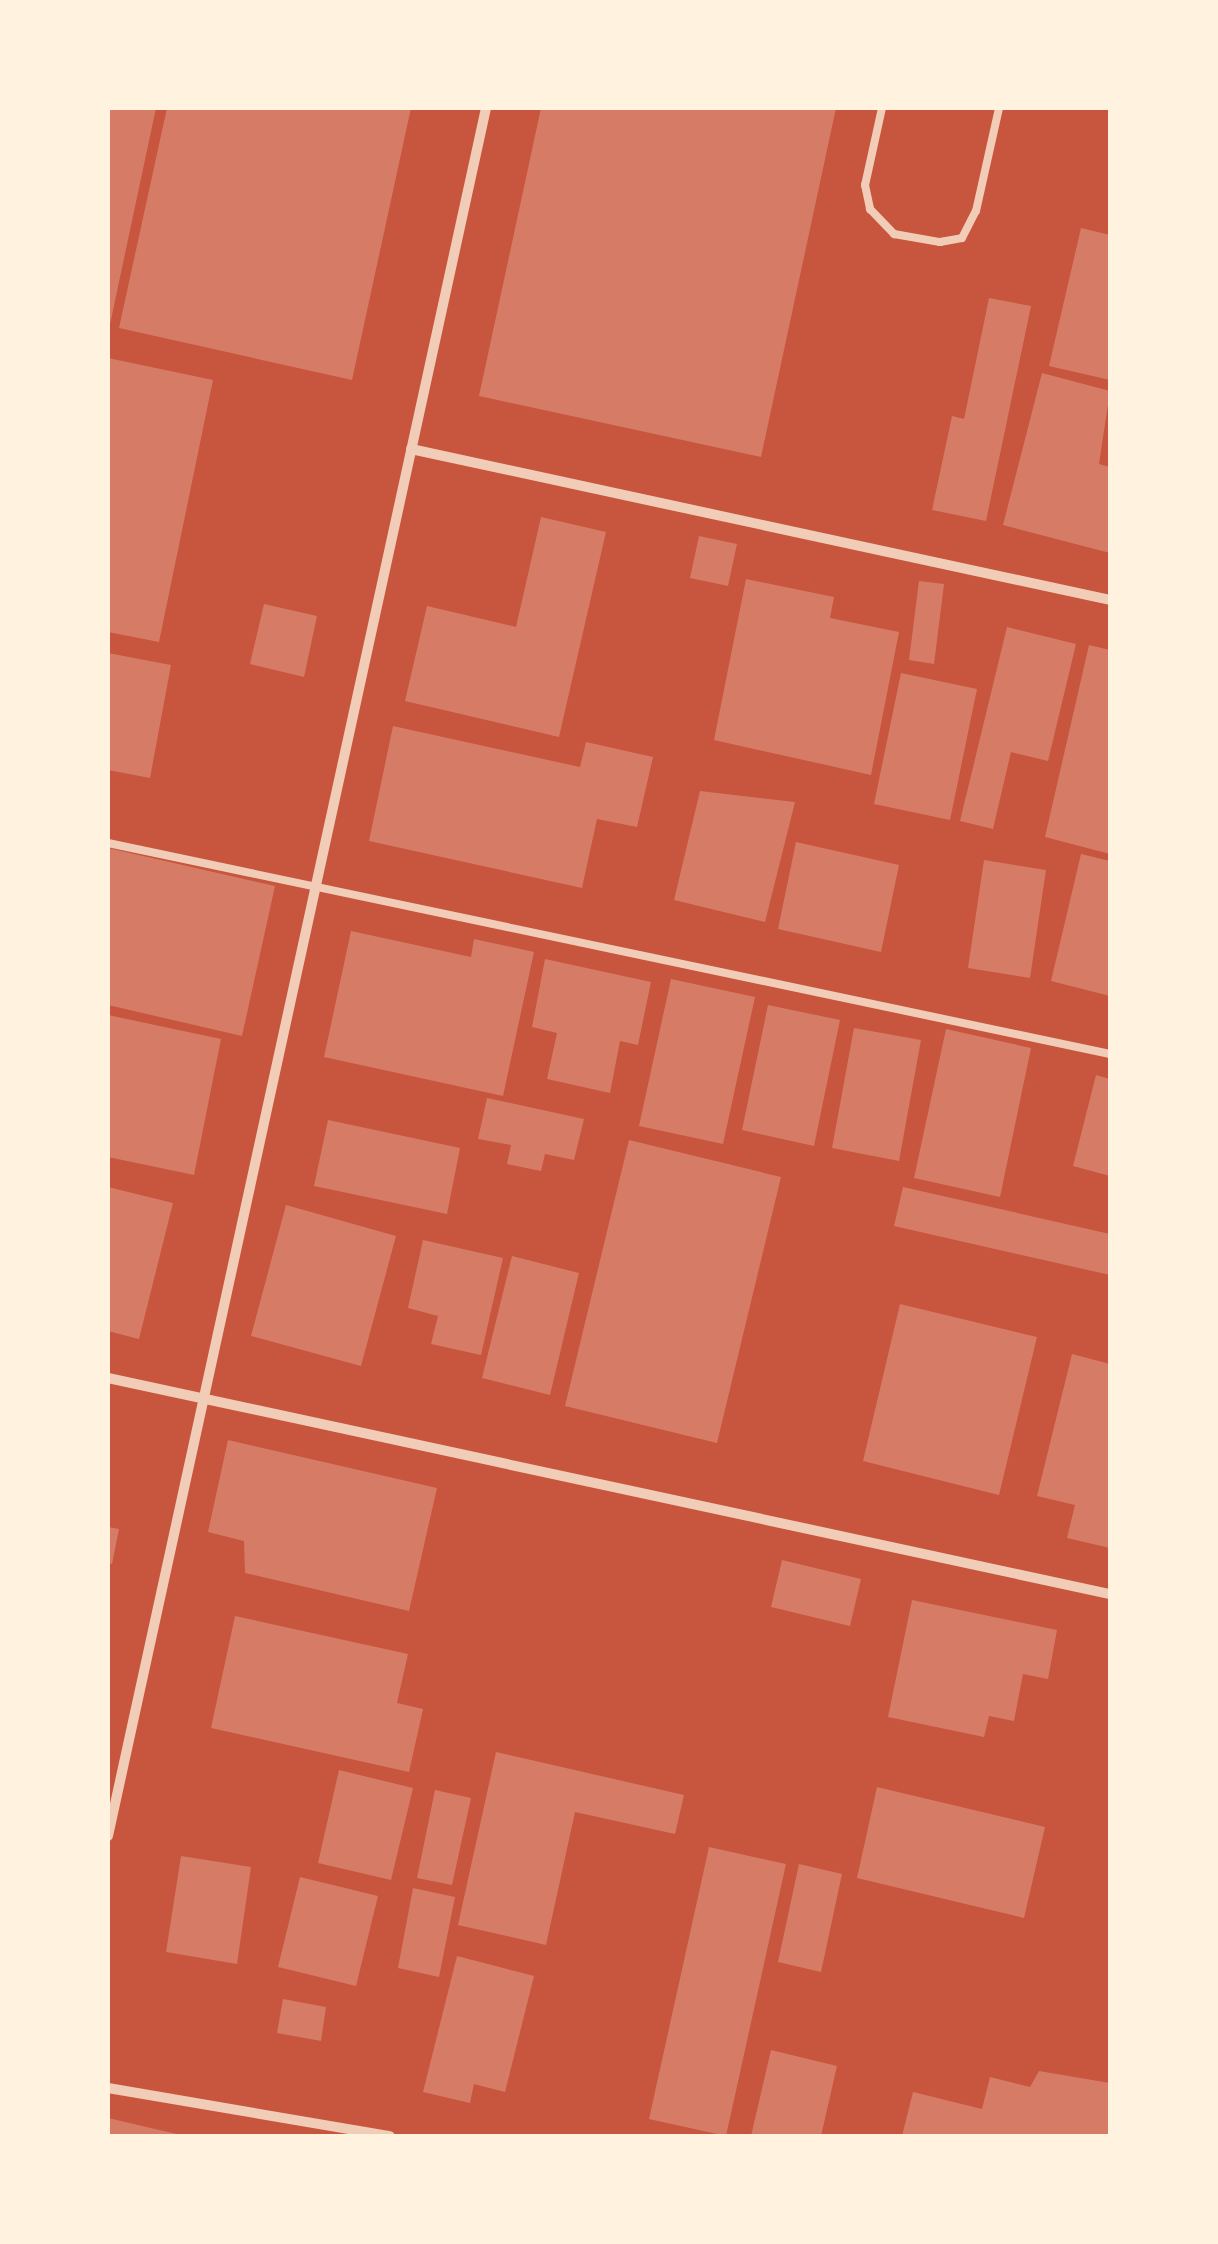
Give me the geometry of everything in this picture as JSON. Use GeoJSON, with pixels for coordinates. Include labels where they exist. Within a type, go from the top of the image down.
{"type":"FeatureCollection","features":[{"type":"Feature","properties":{"kind":"street"},"geometry":{"type":"LineString","coordinates":[[108,1836],[486,108]]}},
{"type":"Feature","properties":{"kind":"street"},"geometry":{"type":"LineString","coordinates":[[411,449],[1110,600]]}},
{"type":"Feature","properties":{"kind":"street"},"geometry":{"type":"LineString","coordinates":[[108,1378],[1110,1594]]}},
{"type":"Feature","properties":{"kind":"street"},"geometry":{"type":"LineString","coordinates":[[108,2088],[390,2136]]}},
{"type":"Feature","properties":{"kind":"lane"},"geometry":{"type":"LineString","coordinates":[[882,108],[866,186],[870,209],[894,234],[940,242],[962,238],[976,211],[999,108]]}},
{"type":"Feature","properties":{"kind":"lane"},"geometry":{"type":"LineString","coordinates":[[108,843],[1110,1054]]}},
{"type":"Feature","properties":{"kind":"building"},"geometry":{"type":"Polygon","coordinates":[[[108,108],[156,108],[109,329],[108,329],[108,108]]]}},
{"type":"Feature","properties":{"kind":"building"},"geometry":{"type":"Polygon","coordinates":[[[167,108],[411,108],[352,380],[119,328],[167,108]]]}},
{"type":"Feature","properties":{"kind":"building"},"geometry":{"type":"Polygon","coordinates":[[[541,108],[836,108],[761,457],[479,396],[541,108]]]}},
{"type":"Feature","properties":{"kind":"building"},"geometry":{"type":"Polygon","coordinates":[[[1081,228],[1110,235],[1110,380],[1049,366],[1081,228]]]}},
{"type":"Feature","properties":{"kind":"building"},"geometry":{"type":"Polygon","coordinates":[[[989,298],[1031,306],[986,521],[932,510],[952,416],[964,419],[989,298]]]}},
{"type":"Feature","properties":{"kind":"building"},"geometry":{"type":"Polygon","coordinates":[[[108,358],[213,380],[159,642],[108,632],[108,358]]]}},
{"type":"Feature","properties":{"kind":"building"},"geometry":{"type":"Polygon","coordinates":[[[1042,373],[1110,391],[1099,464],[1110,467],[1110,553],[1003,525],[1042,373]]]}},
{"type":"Feature","properties":{"kind":"building"},"geometry":{"type":"Polygon","coordinates":[[[541,517],[606,532],[559,737],[405,701],[427,606],[516,627],[541,517]]]}},
{"type":"Feature","properties":{"kind":"building"},"geometry":{"type":"Polygon","coordinates":[[[699,536],[737,544],[728,586],[690,578],[699,536]]]}},
{"type":"Feature","properties":{"kind":"building"},"geometry":{"type":"Polygon","coordinates":[[[746,579],[834,597],[830,618],[899,632],[871,775],[714,740],[746,579]]]}},
{"type":"Feature","properties":{"kind":"building"},"geometry":{"type":"Polygon","coordinates":[[[919,581],[944,584],[934,664],[909,660],[919,581]]]}},
{"type":"Feature","properties":{"kind":"building"},"geometry":{"type":"Polygon","coordinates":[[[264,604],[317,616],[304,677],[250,664],[264,604]]]}},
{"type":"Feature","properties":{"kind":"building"},"geometry":{"type":"Polygon","coordinates":[[[1007,627],[1076,644],[1048,761],[1011,752],[993,829],[960,821],[1007,627]]]}},
{"type":"Feature","properties":{"kind":"building"},"geometry":{"type":"Polygon","coordinates":[[[1089,645],[1110,650],[1110,854],[1045,837],[1089,645]]]}},
{"type":"Feature","properties":{"kind":"building"},"geometry":{"type":"Polygon","coordinates":[[[108,653],[171,665],[150,778],[108,770],[108,653]]]}},
{"type":"Feature","properties":{"kind":"building"},"geometry":{"type":"Polygon","coordinates":[[[901,673],[977,689],[950,820],[874,804],[901,673]]]}},
{"type":"Feature","properties":{"kind":"building"},"geometry":{"type":"Polygon","coordinates":[[[393,726],[580,767],[586,742],[653,757],[637,827],[597,819],[582,888],[369,841],[393,726]]]}},
{"type":"Feature","properties":{"kind":"building"},"geometry":{"type":"Polygon","coordinates":[[[700,791],[795,802],[765,922],[674,900],[700,791]]]}},
{"type":"Feature","properties":{"kind":"building"},"geometry":{"type":"Polygon","coordinates":[[[796,842],[899,865],[881,952],[778,929],[796,842]]]}},
{"type":"Feature","properties":{"kind":"building"},"geometry":{"type":"Polygon","coordinates":[[[108,848],[275,886],[242,1036],[108,1005],[108,848]]]}},
{"type":"Feature","properties":{"kind":"building"},"geometry":{"type":"Polygon","coordinates":[[[1081,854],[1110,861],[1110,996],[1051,981],[1081,854]]]}},
{"type":"Feature","properties":{"kind":"building"},"geometry":{"type":"Polygon","coordinates":[[[984,860],[1046,870],[1030,978],[968,968],[984,860]]]}},
{"type":"Feature","properties":{"kind":"building"},"geometry":{"type":"Polygon","coordinates":[[[351,931],[471,957],[474,939],[534,952],[503,1096],[324,1057],[351,931]]]}},
{"type":"Feature","properties":{"kind":"building"},"geometry":{"type":"Polygon","coordinates":[[[545,959],[651,982],[638,1045],[620,1041],[610,1093],[547,1079],[557,1033],[532,1027],[545,959]]]}},
{"type":"Feature","properties":{"kind":"building"},"geometry":{"type":"Polygon","coordinates":[[[671,979],[755,997],[723,1144],[639,1126],[671,979]]]}},
{"type":"Feature","properties":{"kind":"building"},"geometry":{"type":"Polygon","coordinates":[[[768,1005],[840,1020],[814,1146],[742,1130],[768,1005]]]}},
{"type":"Feature","properties":{"kind":"building"},"geometry":{"type":"Polygon","coordinates":[[[108,1015],[221,1039],[194,1175],[108,1157],[108,1015]]]}},
{"type":"Feature","properties":{"kind":"building"},"geometry":{"type":"Polygon","coordinates":[[[854,1028],[921,1040],[899,1161],[832,1148],[854,1028]]]}},
{"type":"Feature","properties":{"kind":"building"},"geometry":{"type":"Polygon","coordinates":[[[946,1029],[1031,1048],[1000,1197],[914,1178],[946,1029]]]}},
{"type":"Feature","properties":{"kind":"building"},"geometry":{"type":"Polygon","coordinates":[[[1096,1075],[1110,1079],[1110,1176],[1073,1166],[1096,1075]]]}},
{"type":"Feature","properties":{"kind":"building"},"geometry":{"type":"Polygon","coordinates":[[[487,1098],[584,1119],[574,1160],[545,1154],[541,1171],[507,1164],[511,1145],[478,1139],[487,1098]]]}},
{"type":"Feature","properties":{"kind":"building"},"geometry":{"type":"Polygon","coordinates":[[[328,1120],[460,1148],[447,1214],[314,1186],[328,1120]]]}},
{"type":"Feature","properties":{"kind":"building"},"geometry":{"type":"Polygon","coordinates":[[[629,1140],[781,1177],[717,1443],[565,1406],[629,1140]]]}},
{"type":"Feature","properties":{"kind":"building"},"geometry":{"type":"Polygon","coordinates":[[[108,1187],[173,1203],[139,1339],[108,1331],[108,1187]]]}},
{"type":"Feature","properties":{"kind":"building"},"geometry":{"type":"Polygon","coordinates":[[[903,1187],[1110,1234],[1110,1275],[894,1226],[903,1187]]]}},
{"type":"Feature","properties":{"kind":"building"},"geometry":{"type":"Polygon","coordinates":[[[286,1205],[396,1236],[361,1366],[251,1336],[286,1205]]]}},
{"type":"Feature","properties":{"kind":"building"},"geometry":{"type":"Polygon","coordinates":[[[423,1240],[503,1258],[481,1355],[431,1344],[438,1316],[408,1308],[423,1240]]]}},
{"type":"Feature","properties":{"kind":"building"},"geometry":{"type":"Polygon","coordinates":[[[512,1256],[579,1273],[550,1395],[482,1378],[512,1256]]]}},
{"type":"Feature","properties":{"kind":"building"},"geometry":{"type":"Polygon","coordinates":[[[900,1304],[1037,1337],[999,1495],[863,1461],[900,1304]]]}},
{"type":"Feature","properties":{"kind":"building"},"geometry":{"type":"Polygon","coordinates":[[[1072,1354],[1110,1364],[1110,1548],[1067,1538],[1075,1505],[1037,1496],[1072,1354]]]}},
{"type":"Feature","properties":{"kind":"building"},"geometry":{"type":"Polygon","coordinates":[[[228,1440],[437,1488],[409,1611],[245,1573],[244,1541],[208,1532],[228,1440]]]}},
{"type":"Feature","properties":{"kind":"building"},"geometry":{"type":"Polygon","coordinates":[[[108,1527],[119,1529],[112,1564],[108,1563],[108,1527]]]}},
{"type":"Feature","properties":{"kind":"building"},"geometry":{"type":"Polygon","coordinates":[[[782,1560],[861,1579],[850,1626],[771,1607],[782,1560]]]}},
{"type":"Feature","properties":{"kind":"building"},"geometry":{"type":"Polygon","coordinates":[[[912,1600],[1057,1630],[1048,1679],[1023,1674],[1014,1721],[989,1716],[984,1737],[888,1717],[912,1600]]]}},
{"type":"Feature","properties":{"kind":"building"},"geometry":{"type":"Polygon","coordinates":[[[235,1616],[408,1654],[397,1703],[423,1709],[409,1772],[211,1728],[235,1616]]]}},
{"type":"Feature","properties":{"kind":"building"},"geometry":{"type":"Polygon","coordinates":[[[496,1752],[684,1795],[675,1834],[575,1812],[546,1945],[458,1925],[496,1752]]]}},
{"type":"Feature","properties":{"kind":"building"},"geometry":{"type":"Polygon","coordinates":[[[339,1770],[413,1788],[391,1880],[318,1863],[339,1770]]]}},
{"type":"Feature","properties":{"kind":"building"},"geometry":{"type":"Polygon","coordinates":[[[877,1787],[1045,1827],[1024,1918],[857,1878],[877,1787]]]}},
{"type":"Feature","properties":{"kind":"building"},"geometry":{"type":"Polygon","coordinates":[[[435,1790],[471,1798],[452,1885],[417,1878],[435,1790]]]}},
{"type":"Feature","properties":{"kind":"building"},"geometry":{"type":"Polygon","coordinates":[[[709,1847],[786,1864],[726,2136],[649,2119],[709,1847]]]}},
{"type":"Feature","properties":{"kind":"building"},"geometry":{"type":"Polygon","coordinates":[[[181,1856],[251,1867],[237,1964],[166,1952],[181,1856]]]}},
{"type":"Feature","properties":{"kind":"building"},"geometry":{"type":"Polygon","coordinates":[[[799,1864],[842,1874],[821,1972],[778,1962],[799,1864]]]}},
{"type":"Feature","properties":{"kind":"building"},"geometry":{"type":"Polygon","coordinates":[[[300,1877],[378,1896],[356,1986],[278,1967],[300,1877]]]}},
{"type":"Feature","properties":{"kind":"building"},"geometry":{"type":"Polygon","coordinates":[[[413,1888],[455,1897],[439,1977],[398,1968],[413,1888]]]}},
{"type":"Feature","properties":{"kind":"building"},"geometry":{"type":"Polygon","coordinates":[[[457,1956],[534,1976],[505,2092],[474,2084],[470,2103],[423,2092],[457,1956]]]}},
{"type":"Feature","properties":{"kind":"building"},"geometry":{"type":"Polygon","coordinates":[[[283,1999],[326,2007],[321,2041],[277,2033],[283,1999]]]}},
{"type":"Feature","properties":{"kind":"building"},"geometry":{"type":"Polygon","coordinates":[[[771,2050],[837,2066],[821,2136],[751,2136],[771,2050]]]}},
{"type":"Feature","properties":{"kind":"building"},"geometry":{"type":"Polygon","coordinates":[[[1039,2071],[1110,2083],[1110,2136],[902,2136],[913,2092],[982,2109],[990,2077],[1030,2087],[1039,2071]]]}},
{"type":"Feature","properties":{"kind":"building"},"geometry":{"type":"Polygon","coordinates":[[[108,2118],[181,2135],[108,2136],[108,2118]]]}}]}
